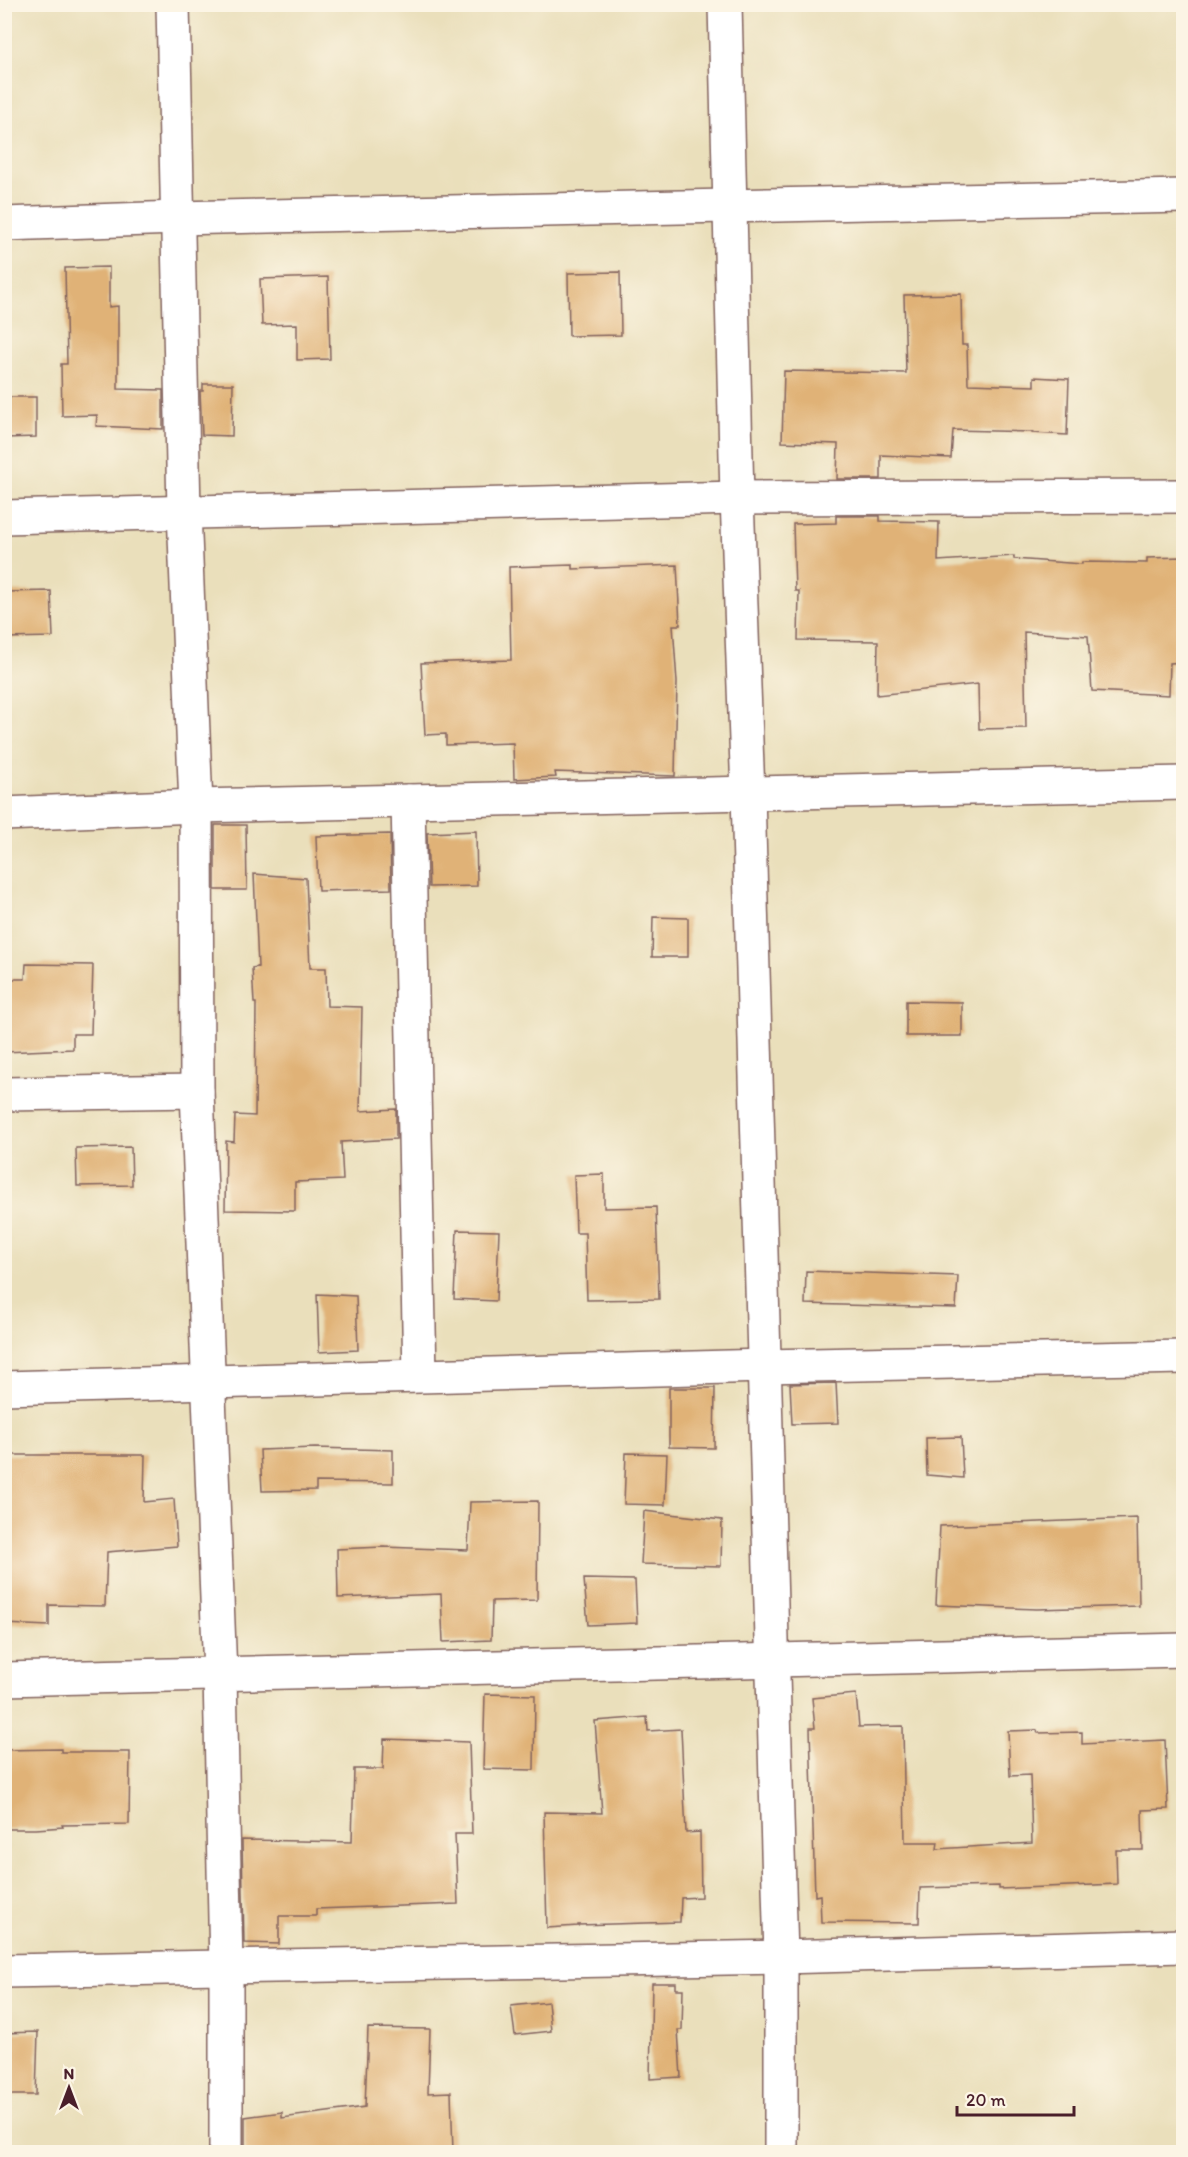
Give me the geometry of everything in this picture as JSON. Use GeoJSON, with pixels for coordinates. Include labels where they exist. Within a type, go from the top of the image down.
{"type":"FeatureCollection","features":[{"type":"Feature","properties":{"kind":"street"},"geometry":{"type":"LineString","coordinates":[[173,4],[184,511],[196,806],[197,1091],[220,1674],[226,1968],[226,2152]]}},
{"type":"Feature","properties":{"kind":"street"},"geometry":{"type":"LineString","coordinates":[[725,4],[737,498],[748,794],[781,1957],[781,2152]]}},
{"type":"Feature","properties":{"kind":"street"},"geometry":{"type":"LineString","coordinates":[[4,224],[177,218],[1184,196]]}},
{"type":"Feature","properties":{"kind":"street"},"geometry":{"type":"LineString","coordinates":[[4,517],[737,498],[1184,496]]}},
{"type":"Feature","properties":{"kind":"street"},"geometry":{"type":"LineString","coordinates":[[4,814],[196,806],[1184,783]]}},
{"type":"Feature","properties":{"kind":"street"},"geometry":{"type":"LineString","coordinates":[[408,801],[420,1376]]}},
{"type":"Feature","properties":{"kind":"street"},"geometry":{"type":"LineString","coordinates":[[4,1094],[197,1091]]}},
{"type":"Feature","properties":{"kind":"street"},"geometry":{"type":"LineString","coordinates":[[4,1388],[764,1366],[1184,1357]]}},
{"type":"Feature","properties":{"kind":"street"},"geometry":{"type":"LineString","coordinates":[[4,1679],[1184,1650]]}},
{"type":"Feature","properties":{"kind":"street"},"geometry":{"type":"LineString","coordinates":[[4,1971],[781,1957],[1184,1946]]}},
{"type":"Feature","properties":{"kind":"building"},"geometry":{"type":"Polygon","coordinates":[[[109,267],[109,307],[118,306],[118,389],[163,390],[163,429],[96,426],[97,415],[62,416],[61,364],[67,364],[65,268],[109,267]]]}},
{"type":"Feature","properties":{"kind":"building"},"geometry":{"type":"Polygon","coordinates":[[[620,272],[621,335],[569,336],[568,273],[620,272]]]}},
{"type":"Feature","properties":{"kind":"building"},"geometry":{"type":"Polygon","coordinates":[[[328,277],[330,359],[297,360],[297,324],[262,325],[260,279],[328,277]]]}},
{"type":"Feature","properties":{"kind":"building"},"geometry":{"type":"Polygon","coordinates":[[[961,294],[962,345],[967,345],[968,384],[1034,386],[1034,377],[1069,379],[1067,435],[953,430],[951,458],[881,455],[881,479],[837,479],[838,444],[782,442],[784,371],[906,373],[904,295],[961,294]]]}},
{"type":"Feature","properties":{"kind":"building"},"geometry":{"type":"Polygon","coordinates":[[[203,384],[233,384],[232,436],[202,435],[200,391],[203,391],[203,384]]]}},
{"type":"Feature","properties":{"kind":"building"},"geometry":{"type":"Polygon","coordinates":[[[4,397],[36,397],[36,437],[4,438],[4,397]]]}},
{"type":"Feature","properties":{"kind":"building"},"geometry":{"type":"Polygon","coordinates":[[[836,516],[880,516],[880,521],[939,522],[938,561],[1014,556],[1014,559],[1082,564],[1082,562],[1147,563],[1147,558],[1184,557],[1184,662],[1170,663],[1169,695],[1092,691],[1088,636],[1024,632],[1026,728],[979,729],[978,684],[877,695],[878,641],[798,640],[799,591],[795,591],[793,524],[836,523],[836,516]]]}},
{"type":"Feature","properties":{"kind":"building"},"geometry":{"type":"Polygon","coordinates":[[[573,565],[573,569],[677,565],[680,625],[673,625],[677,682],[675,776],[555,772],[556,777],[514,779],[513,743],[446,745],[446,734],[425,735],[421,663],[511,660],[509,567],[573,565]]]}},
{"type":"Feature","properties":{"kind":"building"},"geometry":{"type":"Polygon","coordinates":[[[51,591],[53,637],[4,638],[4,592],[51,591]]]}},
{"type":"Feature","properties":{"kind":"building"},"geometry":{"type":"Polygon","coordinates":[[[215,825],[246,825],[247,890],[215,890],[215,825]]]}},
{"type":"Feature","properties":{"kind":"building"},"geometry":{"type":"Polygon","coordinates":[[[476,831],[477,886],[429,887],[427,833],[476,831]]]}},
{"type":"Feature","properties":{"kind":"building"},"geometry":{"type":"Polygon","coordinates":[[[390,834],[391,889],[318,891],[316,836],[390,834]]]}},
{"type":"Feature","properties":{"kind":"building"},"geometry":{"type":"Polygon","coordinates":[[[254,874],[306,878],[310,968],[326,968],[327,1006],[362,1007],[360,1111],[396,1109],[396,1139],[341,1142],[343,1180],[295,1182],[295,1211],[225,1210],[226,1141],[234,1142],[235,1115],[255,1116],[256,1003],[254,1003],[252,968],[258,967],[254,874]]]}},
{"type":"Feature","properties":{"kind":"building"},"geometry":{"type":"Polygon","coordinates":[[[653,917],[688,918],[688,957],[652,957],[653,917]]]}},
{"type":"Feature","properties":{"kind":"building"},"geometry":{"type":"Polygon","coordinates":[[[26,964],[93,965],[91,1034],[73,1034],[73,1049],[4,1052],[4,979],[25,979],[26,964]]]}},
{"type":"Feature","properties":{"kind":"building"},"geometry":{"type":"Polygon","coordinates":[[[906,1001],[962,1002],[962,1036],[906,1036],[906,1001]]]}},
{"type":"Feature","properties":{"kind":"building"},"geometry":{"type":"Polygon","coordinates":[[[131,1147],[132,1185],[77,1186],[76,1148],[131,1147]]]}},
{"type":"Feature","properties":{"kind":"building"},"geometry":{"type":"Polygon","coordinates":[[[604,1174],[604,1208],[656,1207],[659,1299],[587,1300],[585,1233],[576,1233],[574,1175],[604,1174]]]}},
{"type":"Feature","properties":{"kind":"building"},"geometry":{"type":"Polygon","coordinates":[[[457,1230],[499,1231],[496,1301],[454,1299],[457,1230]]]}},
{"type":"Feature","properties":{"kind":"building"},"geometry":{"type":"Polygon","coordinates":[[[806,1271],[958,1276],[956,1308],[805,1304],[806,1271]]]}},
{"type":"Feature","properties":{"kind":"building"},"geometry":{"type":"Polygon","coordinates":[[[317,1294],[356,1296],[358,1350],[319,1352],[317,1294]]]}},
{"type":"Feature","properties":{"kind":"building"},"geometry":{"type":"Polygon","coordinates":[[[836,1383],[838,1423],[792,1424],[790,1384],[836,1383]]]}},
{"type":"Feature","properties":{"kind":"building"},"geometry":{"type":"Polygon","coordinates":[[[669,1388],[715,1388],[714,1448],[669,1447],[669,1388]]]}},
{"type":"Feature","properties":{"kind":"building"},"geometry":{"type":"Polygon","coordinates":[[[961,1437],[963,1478],[927,1475],[926,1438],[961,1437]]]}},
{"type":"Feature","properties":{"kind":"building"},"geometry":{"type":"Polygon","coordinates":[[[315,1448],[393,1450],[393,1483],[316,1482],[316,1490],[262,1491],[260,1450],[315,1448]]]}},
{"type":"Feature","properties":{"kind":"building"},"geometry":{"type":"Polygon","coordinates":[[[626,1453],[667,1454],[665,1505],[624,1504],[626,1453]]]}},
{"type":"Feature","properties":{"kind":"building"},"geometry":{"type":"Polygon","coordinates":[[[4,1455],[145,1455],[144,1502],[174,1499],[177,1546],[107,1552],[105,1606],[49,1605],[49,1626],[5,1624],[8,1560],[4,1560],[4,1455]]]}},
{"type":"Feature","properties":{"kind":"building"},"geometry":{"type":"Polygon","coordinates":[[[538,1501],[537,1600],[492,1601],[491,1640],[443,1642],[441,1594],[338,1598],[337,1549],[383,1547],[468,1550],[470,1502],[538,1501]]]}},
{"type":"Feature","properties":{"kind":"building"},"geometry":{"type":"Polygon","coordinates":[[[644,1511],[722,1520],[721,1566],[641,1564],[644,1511]]]}},
{"type":"Feature","properties":{"kind":"building"},"geometry":{"type":"Polygon","coordinates":[[[1137,1518],[1139,1606],[1037,1609],[936,1605],[940,1526],[1137,1518]]]}},
{"type":"Feature","properties":{"kind":"building"},"geometry":{"type":"Polygon","coordinates":[[[584,1579],[635,1580],[637,1623],[588,1625],[584,1579]]]}},
{"type":"Feature","properties":{"kind":"building"},"geometry":{"type":"Polygon","coordinates":[[[485,1694],[535,1695],[534,1770],[483,1769],[485,1694]]]}},
{"type":"Feature","properties":{"kind":"building"},"geometry":{"type":"Polygon","coordinates":[[[856,1694],[859,1727],[903,1726],[905,1842],[938,1842],[937,1849],[1032,1843],[1030,1775],[1010,1776],[1008,1731],[1082,1732],[1082,1744],[1165,1740],[1168,1809],[1142,1810],[1143,1850],[1116,1850],[1117,1884],[999,1889],[999,1886],[920,1888],[919,1923],[821,1922],[820,1895],[815,1896],[810,1728],[815,1728],[812,1698],[856,1694]]]}},
{"type":"Feature","properties":{"kind":"building"},"geometry":{"type":"Polygon","coordinates":[[[647,1717],[648,1731],[681,1729],[686,1833],[700,1832],[701,1897],[681,1898],[680,1922],[547,1928],[544,1812],[602,1813],[595,1721],[647,1717]]]}},
{"type":"Feature","properties":{"kind":"building"},"geometry":{"type":"Polygon","coordinates":[[[384,1739],[469,1742],[472,1834],[455,1834],[458,1904],[316,1909],[316,1916],[279,1916],[279,1944],[244,1943],[242,1840],[352,1842],[354,1769],[383,1769],[384,1739]]]}},
{"type":"Feature","properties":{"kind":"building"},"geometry":{"type":"Polygon","coordinates":[[[61,1749],[61,1752],[130,1752],[129,1824],[4,1829],[4,1750],[61,1749]]]}},
{"type":"Feature","properties":{"kind":"building"},"geometry":{"type":"Polygon","coordinates":[[[652,1983],[676,1983],[676,1989],[683,1989],[682,2030],[678,2030],[681,2077],[650,2079],[652,1983]]]}},
{"type":"Feature","properties":{"kind":"building"},"geometry":{"type":"Polygon","coordinates":[[[548,2002],[551,2031],[515,2035],[511,2006],[548,2002]]]}},
{"type":"Feature","properties":{"kind":"building"},"geometry":{"type":"Polygon","coordinates":[[[368,2028],[430,2029],[428,2093],[451,2092],[453,2152],[245,2152],[245,2117],[282,2112],[282,2118],[365,2107],[368,2028]]]}},
{"type":"Feature","properties":{"kind":"building"},"geometry":{"type":"Polygon","coordinates":[[[38,2032],[36,2095],[4,2095],[4,2033],[38,2032]]]}}]}
